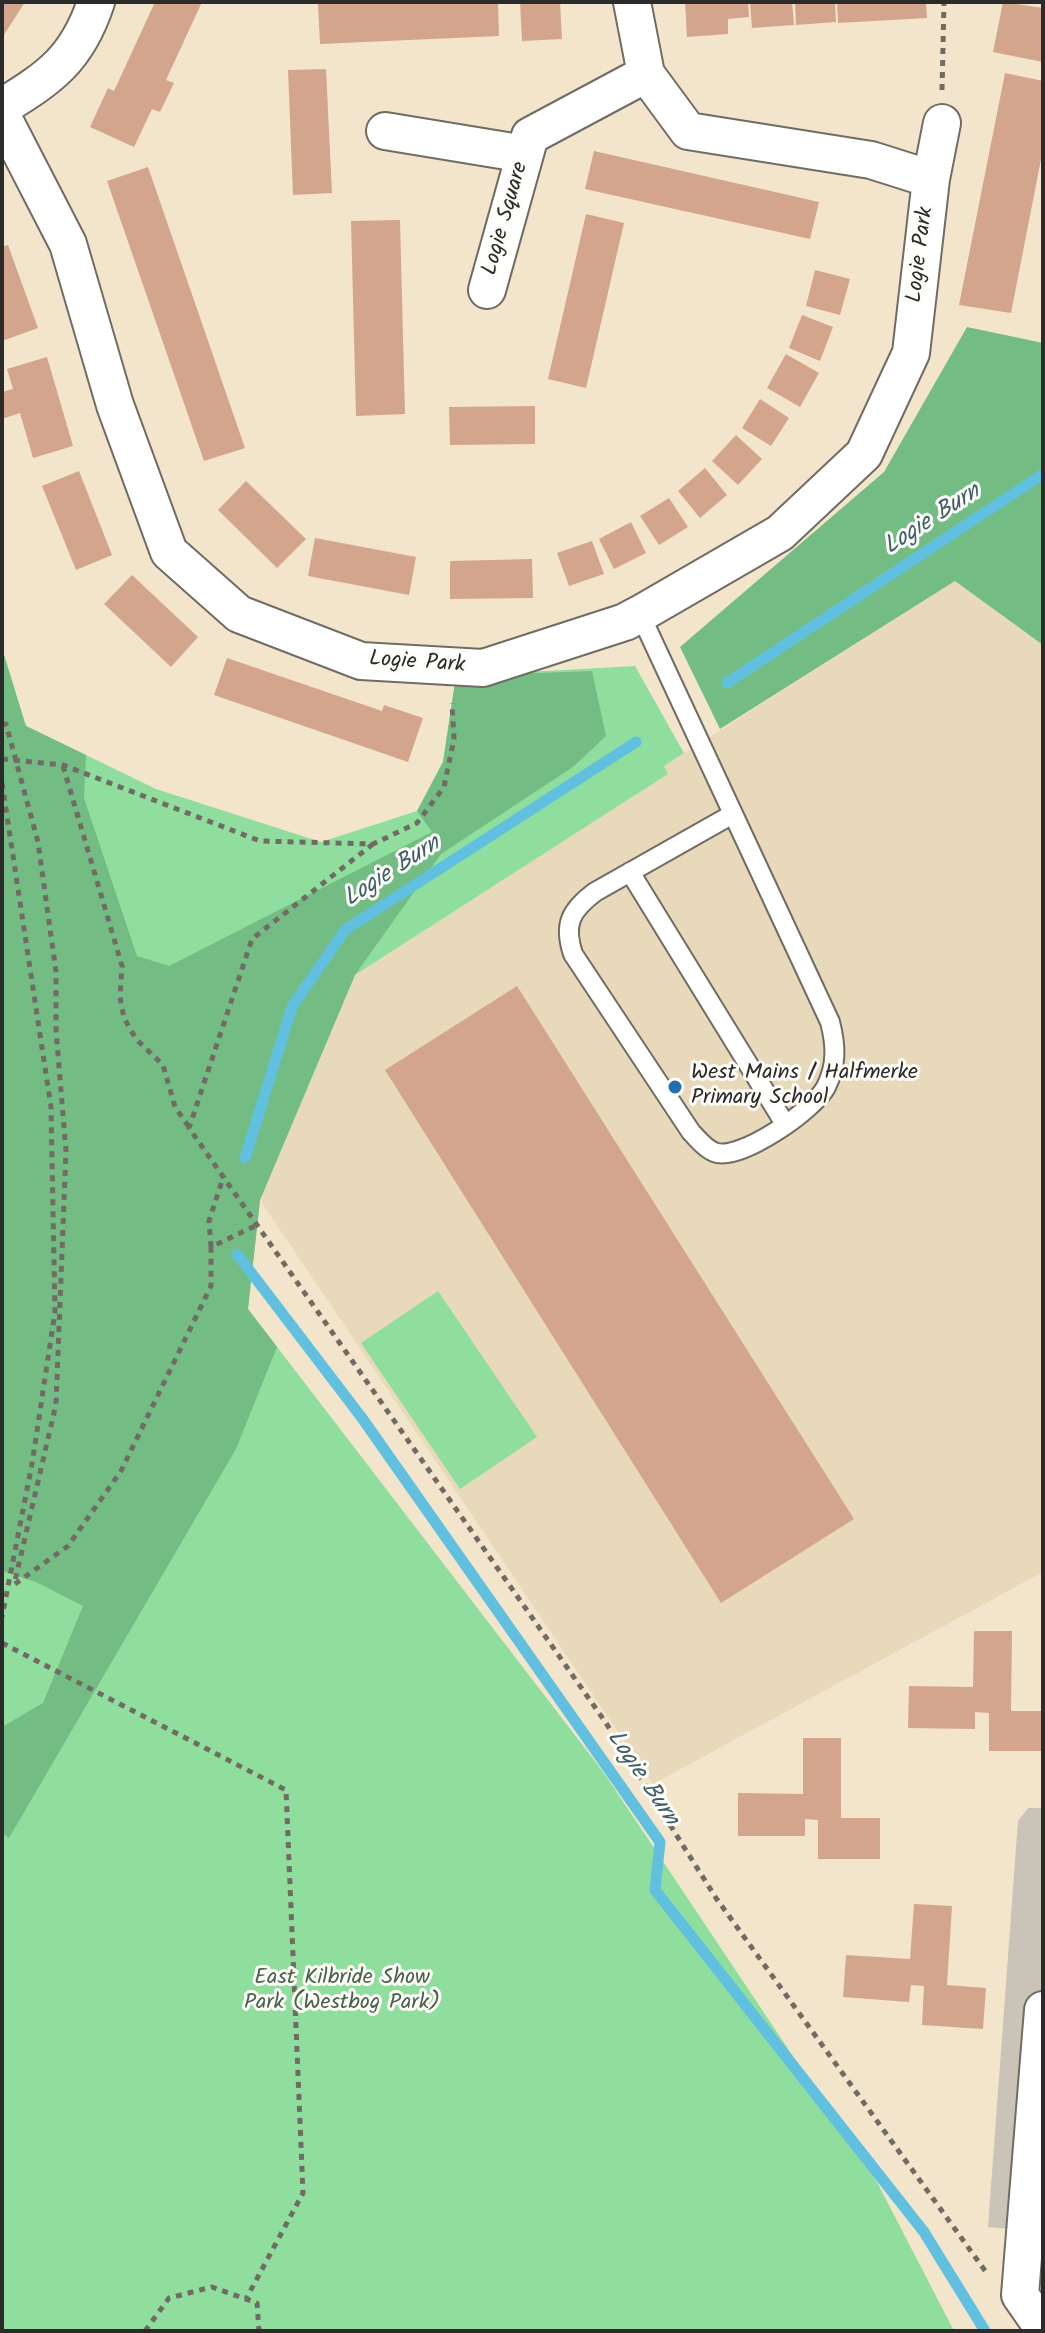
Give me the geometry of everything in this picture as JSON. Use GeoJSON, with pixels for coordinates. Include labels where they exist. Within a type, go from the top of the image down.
{"type":"FeatureCollection","features":[{"type":"Feature","properties":{"kind":"street"},"geometry":{"type":"LineString","coordinates":[[2,107],[50,77],[85,34],[96,2]]}},
{"type":"Feature","properties":{"kind":"street","name":"Logie Park"},"geometry":{"type":"LineString","coordinates":[[632,2],[646,74],[688,131],[871,160],[931,179]]}},
{"type":"Feature","properties":{"kind":"street","name":"Logie Square"},"geometry":{"type":"LineString","coordinates":[[487,290],[530,136],[646,74]]}},
{"type":"Feature","properties":{"kind":"street","name":"Logie Park"},"geometry":{"type":"LineString","coordinates":[[2,116],[68,244],[115,405],[169,552],[239,614],[361,661],[483,668],[625,622],[640,614],[780,533],[864,454],[911,353],[931,179],[942,123]]}},
{"type":"Feature","properties":{"kind":"street"},"geometry":{"type":"LineString","coordinates":[[385,131],[525,154]]}},
{"type":"Feature","properties":{"kind":"street"},"geometry":{"type":"LineString","coordinates":[[1043,2010],[1036,2176],[1020,2295],[1043,2328]]}},
{"type":"Feature","properties":{"kind":"lane"},"geometry":{"type":"LineString","coordinates":[[640,614],[830,1022],[837,1046],[825,1090],[806,1110],[735,1154],[715,1153],[703,1145],[573,954],[567,923],[575,907],[733,814]]}},
{"type":"Feature","properties":{"kind":"lane"},"geometry":{"type":"LineString","coordinates":[[630,872],[785,1124]]}},
{"type":"Feature","properties":{"kind":"path"},"geometry":{"type":"LineString","coordinates":[[942,123],[944,2]]}},
{"type":"Feature","properties":{"kind":"path"},"geometry":{"type":"LineString","coordinates":[[189,1128],[252,939],[373,844],[417,823],[444,787],[454,739],[449,666]]}},
{"type":"Feature","properties":{"kind":"path"},"geometry":{"type":"LineString","coordinates":[[2,725],[6,724],[38,842],[56,972],[56,1030],[66,1151],[56,1404],[14,1585]]}},
{"type":"Feature","properties":{"kind":"path"},"geometry":{"type":"LineString","coordinates":[[2,759],[63,765],[260,841],[373,844]]}},
{"type":"Feature","properties":{"kind":"path"},"geometry":{"type":"LineString","coordinates":[[63,765],[119,955],[124,1018],[136,1039],[163,1065],[175,1107],[606,1723],[716,1898],[984,2270],[1020,2295]]}},
{"type":"Feature","properties":{"kind":"path"},"geometry":{"type":"LineString","coordinates":[[2,783],[51,1107],[55,1312],[2,1617]]}},
{"type":"Feature","properties":{"kind":"path"},"geometry":{"type":"LineString","coordinates":[[5,1598],[14,1585],[68,1546],[121,1471],[211,1286],[209,1221],[224,1175]]}},
{"type":"Feature","properties":{"kind":"path"},"geometry":{"type":"LineString","coordinates":[[211,1247],[259,1224]]}},
{"type":"Feature","properties":{"kind":"path"},"geometry":{"type":"LineString","coordinates":[[2,1643],[286,1790],[303,2193],[246,2299]]}},
{"type":"Feature","properties":{"kind":"path"},"geometry":{"type":"LineString","coordinates":[[145,2331],[169,2298],[212,2287],[257,2303],[259,2331]]}},
{"type":"Feature","properties":{"kind":"shaded area","name":"West Mains / Halfmerke Primary School"},"geometry":{"type":"Polygon","coordinates":[[[955,581],[1043,645],[1043,1572],[653,1784],[260,1200],[355,975],[668,774],[664,766],[955,581]]]}},
{"type":"Feature","properties":{"kind":"shaded area"},"geometry":{"type":"Polygon","coordinates":[[[1028,1808],[1043,1808],[1043,2232],[988,2227],[1018,1821],[1028,1808]]]}},
{"type":"Feature","properties":{"kind":"green space"},"geometry":{"type":"Polygon","coordinates":[[[967,327],[1043,343],[1043,645],[955,581],[720,729],[680,647],[884,472],[967,327]]]}},
{"type":"Feature","properties":{"kind":"green space"},"geometry":{"type":"Polygon","coordinates":[[[2,648],[26,726],[86,755],[84,798],[137,956],[169,966],[432,832],[417,811],[443,762],[456,676],[592,671],[606,736],[573,767],[441,854],[355,975],[260,1200],[248,1309],[277,1347],[236,1449],[9,1838],[2,1833],[2,1727],[43,1703],[83,1606],[36,1582],[2,1571],[2,648]]]}},
{"type":"Feature","properties":{"kind":"green space","name":"East Kilbride Show Park (Westbog Park)"},"geometry":{"type":"Polygon","coordinates":[[[635,666],[684,753],[664,766],[668,774],[355,975],[260,1200],[248,1309],[604,1773],[877,2182],[954,2331],[2,2331],[2,733],[26,726],[156,789],[321,842],[417,811],[443,762],[456,676],[635,666]]]}},
{"type":"Feature","properties":{"kind":"green space"},"geometry":{"type":"Polygon","coordinates":[[[438,1291],[537,1437],[460,1489],[361,1343],[438,1291]]]}},
{"type":"Feature","properties":{"kind":"building"},"geometry":{"type":"Polygon","coordinates":[[[2,2],[25,2],[2,38],[2,2]]]}},
{"type":"Feature","properties":{"kind":"building"},"geometry":{"type":"Polygon","coordinates":[[[155,2],[202,2],[166,80],[174,83],[160,112],[152,109],[134,147],[90,127],[108,88],[114,91],[155,2]]]}},
{"type":"Feature","properties":{"kind":"building"},"geometry":{"type":"Polygon","coordinates":[[[498,2],[499,36],[320,44],[318,4],[498,2]]]}},
{"type":"Feature","properties":{"kind":"building"},"geometry":{"type":"Polygon","coordinates":[[[520,2],[560,2],[562,39],[522,41],[520,2]]]}},
{"type":"Feature","properties":{"kind":"building"},"geometry":{"type":"Polygon","coordinates":[[[685,2],[748,2],[749,17],[728,19],[728,34],[687,37],[685,2]]]}},
{"type":"Feature","properties":{"kind":"building"},"geometry":{"type":"Polygon","coordinates":[[[750,2],[792,2],[794,25],[752,28],[750,2]]]}},
{"type":"Feature","properties":{"kind":"building"},"geometry":{"type":"Polygon","coordinates":[[[795,2],[835,2],[836,22],[796,25],[795,2]]]}},
{"type":"Feature","properties":{"kind":"building"},"geometry":{"type":"Polygon","coordinates":[[[837,2],[926,2],[927,18],[838,23],[837,2]]]}},
{"type":"Feature","properties":{"kind":"building"},"geometry":{"type":"Polygon","coordinates":[[[1003,2],[1043,8],[1043,62],[993,52],[1003,2]]]}},
{"type":"Feature","properties":{"kind":"building"},"geometry":{"type":"Polygon","coordinates":[[[326,69],[332,193],[293,195],[288,70],[326,69]]]}},
{"type":"Feature","properties":{"kind":"building"},"geometry":{"type":"Polygon","coordinates":[[[1005,73],[1043,81],[1043,149],[1011,313],[959,305],[1005,73]]]}},
{"type":"Feature","properties":{"kind":"building"},"geometry":{"type":"Polygon","coordinates":[[[594,151],[819,202],[810,239],[585,189],[594,151]]]}},
{"type":"Feature","properties":{"kind":"building"},"geometry":{"type":"Polygon","coordinates":[[[148,167],[245,448],[204,461],[107,181],[148,167]]]}},
{"type":"Feature","properties":{"kind":"building"},"geometry":{"type":"Polygon","coordinates":[[[586,214],[624,223],[586,388],[548,379],[586,214]]]}},
{"type":"Feature","properties":{"kind":"building"},"geometry":{"type":"Polygon","coordinates":[[[400,220],[405,414],[356,416],[351,221],[400,220]]]}},
{"type":"Feature","properties":{"kind":"building"},"geometry":{"type":"Polygon","coordinates":[[[8,245],[38,328],[2,341],[2,247],[8,245]]]}},
{"type":"Feature","properties":{"kind":"building"},"geometry":{"type":"Polygon","coordinates":[[[815,270],[850,279],[840,315],[806,306],[815,270]]]}},
{"type":"Feature","properties":{"kind":"building"},"geometry":{"type":"Polygon","coordinates":[[[802,315],[833,327],[820,361],[789,348],[802,315]]]}},
{"type":"Feature","properties":{"kind":"building"},"geometry":{"type":"Polygon","coordinates":[[[786,354],[819,373],[800,407],[767,388],[786,354]]]}},
{"type":"Feature","properties":{"kind":"building"},"geometry":{"type":"Polygon","coordinates":[[[47,357],[73,446],[33,458],[20,413],[2,419],[2,392],[13,389],[7,369],[47,357]]]}},
{"type":"Feature","properties":{"kind":"building"},"geometry":{"type":"Polygon","coordinates":[[[760,399],[789,418],[771,446],[742,428],[760,399]]]}},
{"type":"Feature","properties":{"kind":"building"},"geometry":{"type":"Polygon","coordinates":[[[535,406],[535,444],[450,445],[449,407],[535,406]]]}},
{"type":"Feature","properties":{"kind":"building"},"geometry":{"type":"Polygon","coordinates":[[[736,435],[762,459],[738,485],[712,461],[736,435]]]}},
{"type":"Feature","properties":{"kind":"building"},"geometry":{"type":"Polygon","coordinates":[[[705,468],[727,495],[700,518],[678,491],[705,468]]]}},
{"type":"Feature","properties":{"kind":"building"},"geometry":{"type":"Polygon","coordinates":[[[79,471],[112,555],[76,570],[42,486],[79,471]]]}},
{"type":"Feature","properties":{"kind":"building"},"geometry":{"type":"Polygon","coordinates":[[[246,481],[306,539],[277,568],[218,510],[246,481]]]}},
{"type":"Feature","properties":{"kind":"building"},"geometry":{"type":"Polygon","coordinates":[[[669,498],[688,527],[659,545],[640,516],[669,498]]]}},
{"type":"Feature","properties":{"kind":"building"},"geometry":{"type":"Polygon","coordinates":[[[631,522],[646,553],[614,569],[599,539],[631,522]]]}},
{"type":"Feature","properties":{"kind":"building"},"geometry":{"type":"Polygon","coordinates":[[[315,538],[416,557],[409,595],[308,576],[315,538]]]}},
{"type":"Feature","properties":{"kind":"building"},"geometry":{"type":"Polygon","coordinates":[[[592,541],[604,574],[569,586],[557,553],[592,541]]]}},
{"type":"Feature","properties":{"kind":"building"},"geometry":{"type":"Polygon","coordinates":[[[532,559],[533,598],[450,599],[450,561],[532,559]]]}},
{"type":"Feature","properties":{"kind":"building"},"geometry":{"type":"Polygon","coordinates":[[[132,575],[198,637],[171,667],[104,604],[132,575]]]}},
{"type":"Feature","properties":{"kind":"building"},"geometry":{"type":"Polygon","coordinates":[[[227,658],[382,711],[384,705],[423,718],[408,762],[214,695],[227,658]]]}},
{"type":"Feature","properties":{"kind":"building"},"geometry":{"type":"Polygon","coordinates":[[[517,986],[854,1519],[721,1603],[385,1070],[517,986]]]}},
{"type":"Feature","properties":{"kind":"building"},"geometry":{"type":"Polygon","coordinates":[[[974,1631],[1012,1631],[1011,1711],[1043,1711],[1043,1751],[989,1751],[989,1713],[975,1712],[975,1729],[908,1728],[909,1686],[973,1687],[974,1631]]]}},
{"type":"Feature","properties":{"kind":"building"},"geometry":{"type":"Polygon","coordinates":[[[803,1738],[841,1738],[841,1818],[880,1818],[880,1859],[818,1859],[818,1820],[805,1819],[805,1836],[738,1836],[738,1793],[803,1794],[803,1738]]]}},
{"type":"Feature","properties":{"kind":"building"},"geometry":{"type":"Polygon","coordinates":[[[914,1904],[952,1906],[947,1985],[986,1988],[983,2029],[922,2025],[924,1986],[911,1985],[909,2002],[843,1997],[846,1955],[910,1959],[914,1904]]]}},
{"type":"Feature","properties":{"kind":"waterway","name":"Logie Burn"},"geometry":{"type":"LineString","coordinates":[[727,683],[1043,474]]}},
{"type":"Feature","properties":{"kind":"waterway","name":"Logie Burn"},"geometry":{"type":"LineString","coordinates":[[245,1158],[292,1007],[345,930],[636,742]]}},
{"type":"Feature","properties":{"kind":"waterway","name":"Logie Burn"},"geometry":{"type":"LineString","coordinates":[[237,1254],[362,1418],[660,1842],[655,1890],[924,2232],[985,2331]]}},
{"type":"Feature","properties":{"kind":"place","name":"West Mains / Halfmerke Primary School"},"geometry":{"type":"Point","coordinates":[675,1087]}}]}
